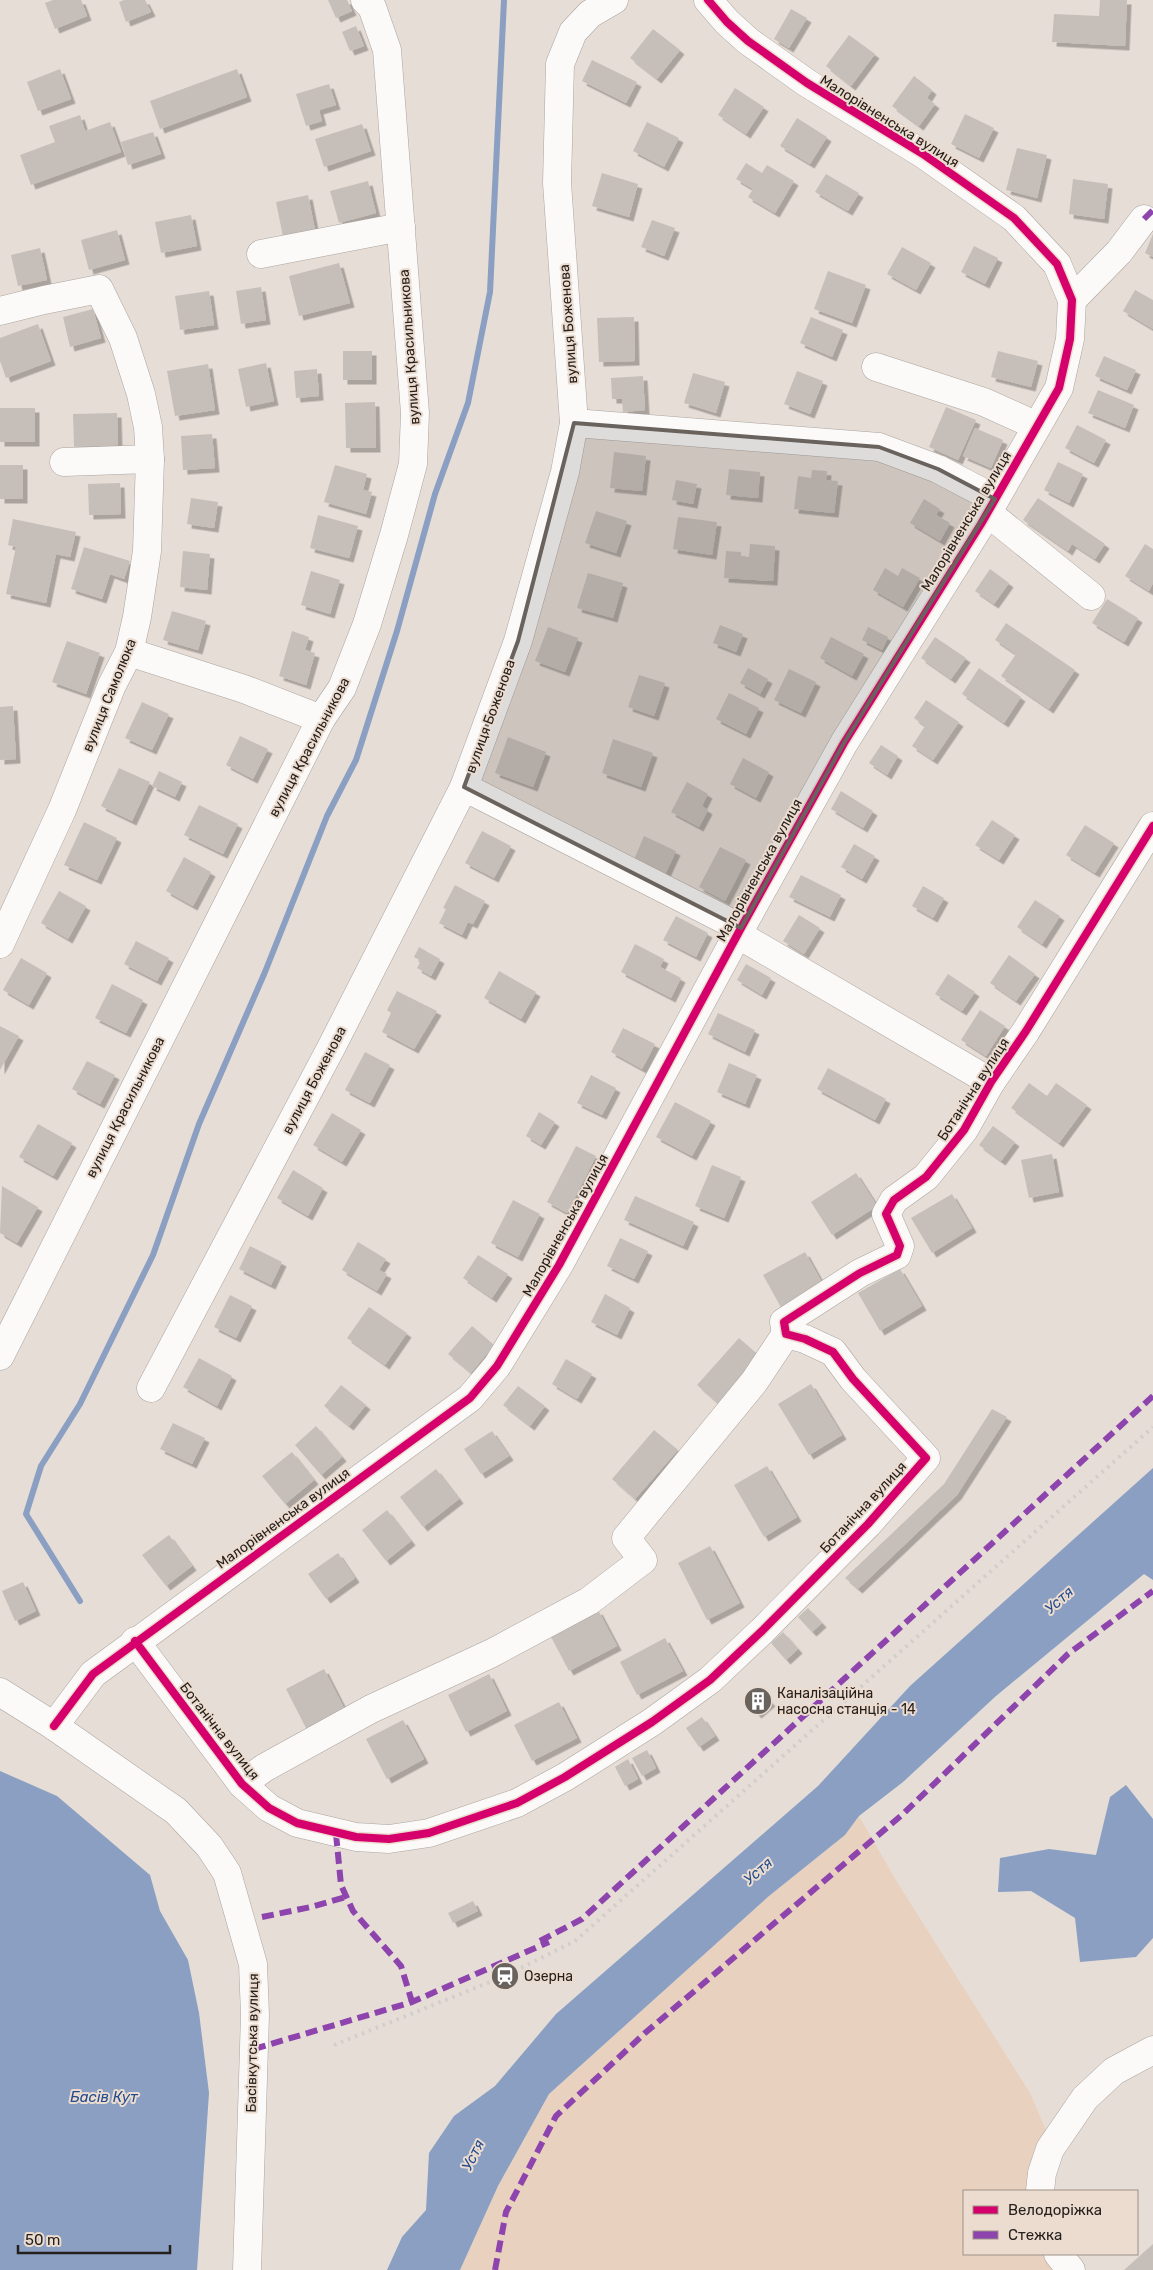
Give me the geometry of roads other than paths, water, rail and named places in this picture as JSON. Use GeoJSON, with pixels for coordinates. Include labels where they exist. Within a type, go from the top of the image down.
{"type":"FeatureCollection","features":[{"type":"Feature","properties":{"kind":"street","name":"вулиця Боженова"},"geometry":{"type":"LineString","coordinates":[[151,1388],[332,1046],[464,787],[518,641],[565,472],[574,423],[557,183],[560,64],[573,32],[590,14],[614,0]]}},
{"type":"Feature","properties":{"kind":"street","name":"Малорівненська вулиця"},"geometry":{"type":"LineString","coordinates":[[54,1726],[93,1674],[135,1641],[470,1398],[496,1366],[559,1265],[739,931],[844,743],[992,506],[1059,388],[1070,340],[1072,300],[1057,264],[1014,218],[923,154],[807,83],[748,41],[727,22],[708,0]]}},
{"type":"Feature","properties":{"kind":"street","name":"вулиця Красильникова"},"geometry":{"type":"LineString","coordinates":[[0,1356],[321,719],[342,688],[367,624],[413,464],[415,412],[387,50],[375,2]]}},
{"type":"Feature","properties":{"kind":"street"},"geometry":{"type":"LineString","coordinates":[[1072,300],[1119,252],[1144,219]]}},
{"type":"Feature","properties":{"kind":"street"},"geometry":{"type":"LineString","coordinates":[[261,254],[401,227]]}},
{"type":"Feature","properties":{"kind":"street","name":"вулиця Самолюка"},"geometry":{"type":"LineString","coordinates":[[0,311],[99,289],[123,338],[141,394],[148,428],[150,459],[147,551],[137,617],[129,652],[112,685],[62,810],[0,944]]}},
{"type":"Feature","properties":{"kind":"street"},"geometry":{"type":"LineString","coordinates":[[876,367],[928,382],[984,402],[1037,426]]}},
{"type":"Feature","properties":{"kind":"street"},"geometry":{"type":"LineString","coordinates":[[574,423],[879,447],[938,469],[992,506],[1091,596]]}},
{"type":"Feature","properties":{"kind":"street"},"geometry":{"type":"LineString","coordinates":[[64,462],[150,459]]}},
{"type":"Feature","properties":{"kind":"street"},"geometry":{"type":"LineString","coordinates":[[129,652],[244,689],[321,719]]}},
{"type":"Feature","properties":{"kind":"street"},"geometry":{"type":"LineString","coordinates":[[464,787],[739,931],[991,1082]]}},
{"type":"Feature","properties":{"kind":"street","name":"Ботанічна вулиця"},"geometry":{"type":"LineString","coordinates":[[242,1784],[264,1768],[371,1709],[492,1653],[589,1601],[643,1560],[626,1538],[754,1382],[786,1334],[784,1322],[860,1272],[898,1255],[900,1246],[886,1214],[894,1200],[926,1177],[964,1130],[991,1082],[1026,1030],[1153,826]]}},
{"type":"Feature","properties":{"kind":"street","name":"Ботанічна вулиця"},"geometry":{"type":"LineString","coordinates":[[135,1641],[242,1784],[269,1808],[297,1823],[328,1832],[356,1837],[389,1839],[429,1833],[517,1802],[565,1777],[652,1722],[710,1680],[762,1631],[868,1524],[926,1458],[853,1379],[833,1352],[805,1339],[786,1334]]}},
{"type":"Feature","properties":{"kind":"street","name":"Басівкутська вулиця"},"geometry":{"type":"LineString","coordinates":[[0,1692],[54,1726],[176,1811],[209,1846],[227,1873],[253,1964],[255,2015],[247,2270]]}},
{"type":"Feature","properties":{"kind":"street"},"geometry":{"type":"LineString","coordinates":[[1040,2190],[1042,2173],[1050,2149],[1085,2098],[1114,2071],[1153,2050]]}},
{"type":"Feature","properties":{"kind":"street"},"geometry":{"type":"LineString","coordinates":[[1059,2255],[1072,2270]]}},
{"type":"Feature","properties":{"kind":"water","name":"Устя"},"geometry":{"type":"Polygon","coordinates":[[[1153,1468],[1153,1580],[1144,1574],[996,1696],[903,1782],[859,1816],[845,1835],[769,1896],[549,2094],[498,2186],[460,2270],[387,2270],[402,2237],[426,2210],[429,2153],[454,2116],[495,2086],[556,2014],[818,1786],[910,1686],[1153,1468]]]}},
{"type":"Feature","properties":{"kind":"water","name":"Басів Кут"},"geometry":{"type":"Polygon","coordinates":[[[0,1771],[57,1796],[150,1875],[160,1911],[188,1960],[199,2013],[209,2093],[197,2270],[0,2270],[0,1771]]]}},
{"type":"Feature","properties":{"kind":"water"},"geometry":{"type":"Polygon","coordinates":[[[1126,1785],[1153,1819],[1153,1938],[1136,1957],[1080,1962],[1075,1918],[1031,1891],[998,1892],[1000,1858],[1049,1849],[1096,1855],[1110,1797],[1126,1785]]]}},
{"type":"Feature","properties":{"kind":"waterway"},"geometry":{"type":"LineString","coordinates":[[80,1601],[26,1514],[41,1466],[80,1404],[153,1255],[199,1124],[265,972],[327,816],[356,760],[397,631],[435,494],[468,403],[490,292],[504,0]]}},
{"type":"Feature","properties":{"kind":"railway"},"geometry":{"type":"LineString","coordinates":[[334,2045],[505,1976],[575,1941],[1153,1427]]}},
{"type":"Feature","properties":{"kind":"place","name":"Каналізаційна насосна станція - 14"},"geometry":{"type":"Point","coordinates":[758,1701]}},
{"type":"Feature","properties":{"kind":"place","name":"Озерна"},"geometry":{"type":"Point","coordinates":[505,1976]}}]}
